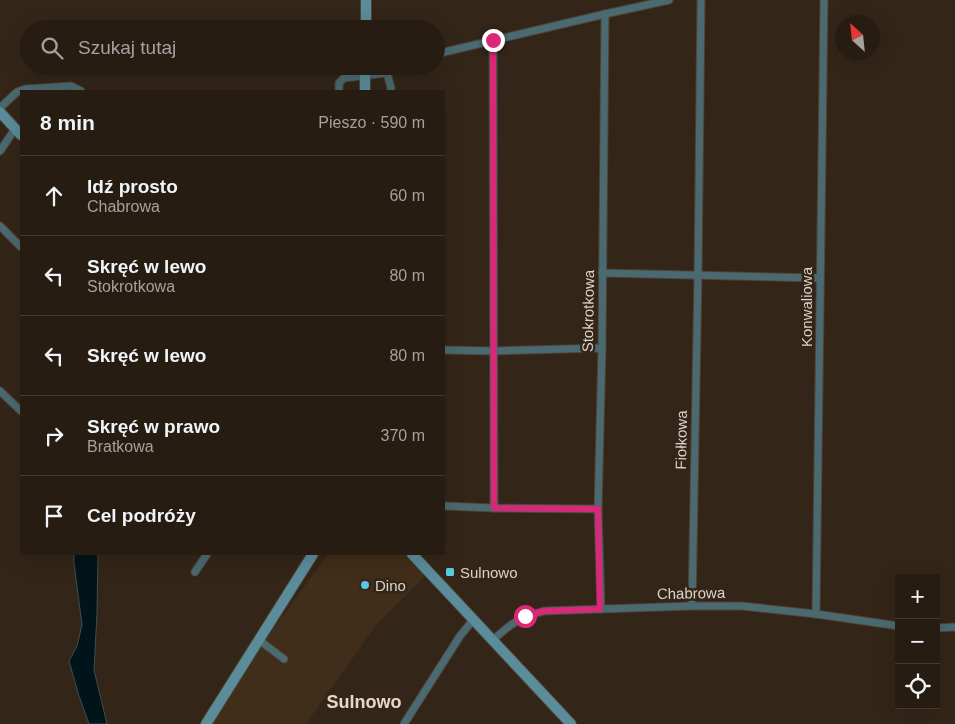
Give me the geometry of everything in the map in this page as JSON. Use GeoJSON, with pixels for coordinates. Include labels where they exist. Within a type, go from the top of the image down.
{"type":"FeatureCollection","features":[{"type":"Feature","properties":{"kind":"main road"},"geometry":{"type":"LineString","coordinates":[[366,0],[366,20]]}},
{"type":"Feature","properties":{"kind":"main road"},"geometry":{"type":"LineString","coordinates":[[365,75],[365,90]]}},
{"type":"Feature","properties":{"kind":"main road"},"geometry":{"type":"LineString","coordinates":[[0,112],[18,132]]}},
{"type":"Feature","properties":{"kind":"main road"},"geometry":{"type":"LineString","coordinates":[[206,724],[312,555]]}},
{"type":"Feature","properties":{"kind":"main road"},"geometry":{"type":"LineString","coordinates":[[413,555],[571,724]]}},
{"type":"Feature","properties":{"kind":"street"},"geometry":{"type":"LineString","coordinates":[[445,52],[669,0]]}},
{"type":"Feature","properties":{"kind":"street","name":"Fiołkowa"},"geometry":{"type":"LineString","coordinates":[[692,606],[701,0]]}},
{"type":"Feature","properties":{"kind":"street","name":"Konwaliowa"},"geometry":{"type":"LineString","coordinates":[[816,614],[824,0]]}},
{"type":"Feature","properties":{"kind":"street","name":"Stokrotkowa"},"geometry":{"type":"LineString","coordinates":[[600,609],[598,509],[602,348],[605,14]]}},
{"type":"Feature","properties":{"kind":"street"},"geometry":{"type":"LineString","coordinates":[[493,40],[494,508]]}},
{"type":"Feature","properties":{"kind":"street"},"geometry":{"type":"LineString","coordinates":[[339,90],[339,83],[344,78],[353,75]]}},
{"type":"Feature","properties":{"kind":"street"},"geometry":{"type":"LineString","coordinates":[[388,75],[391,90]]}},
{"type":"Feature","properties":{"kind":"street"},"geometry":{"type":"LineString","coordinates":[[21,90],[25,88],[71,86],[79,90]]}},
{"type":"Feature","properties":{"kind":"street"},"geometry":{"type":"LineString","coordinates":[[0,108],[20,90]]}},
{"type":"Feature","properties":{"kind":"street"},"geometry":{"type":"LineString","coordinates":[[0,151],[18,132]]}},
{"type":"Feature","properties":{"kind":"street"},"geometry":{"type":"LineString","coordinates":[[0,226],[20,247]]}},
{"type":"Feature","properties":{"kind":"street"},"geometry":{"type":"LineString","coordinates":[[602,273],[820,278]]}},
{"type":"Feature","properties":{"kind":"street"},"geometry":{"type":"LineString","coordinates":[[445,350],[493,351],[602,348]]}},
{"type":"Feature","properties":{"kind":"street"},"geometry":{"type":"LineString","coordinates":[[0,391],[20,410]]}},
{"type":"Feature","properties":{"kind":"street"},"geometry":{"type":"LineString","coordinates":[[445,506],[598,509]]}},
{"type":"Feature","properties":{"kind":"street"},"geometry":{"type":"LineString","coordinates":[[195,572],[206,555]]}},
{"type":"Feature","properties":{"kind":"street","name":"Chabrowa"},"geometry":{"type":"LineString","coordinates":[[492,641],[507,626],[525,616],[544,611],[742,606],[895,625]]}},
{"type":"Feature","properties":{"kind":"street"},"geometry":{"type":"LineString","coordinates":[[404,724],[460,636],[473,620]]}},
{"type":"Feature","properties":{"kind":"street"},"geometry":{"type":"LineString","coordinates":[[940,628],[955,627]]}},
{"type":"Feature","properties":{"kind":"street"},"geometry":{"type":"LineString","coordinates":[[259,640],[284,659]]}},
{"type":"Feature","properties":{"kind":"shaded area"},"geometry":{"type":"Polygon","coordinates":[[[74,555],[98,555],[94,670],[107,724],[89,724],[69,661],[77,646],[82,625],[74,555]]]}},
{"type":"Feature","properties":{"kind":"shaded area"},"geometry":{"type":"Polygon","coordinates":[[[327,555],[404,555],[425,576],[377,624],[306,724],[204,724],[327,555]]]}},
{"type":"Feature","properties":{"kind":"place","name":"Sulnowo"},"geometry":{"type":"Point","coordinates":[450,572]}},
{"type":"Feature","properties":{"kind":"place","name":"Dino"},"geometry":{"type":"Point","coordinates":[365,585]}},
{"type":"Feature","properties":{"kind":"district","name":"Sulnowo"},"geometry":{"type":"Point","coordinates":[364,702]}},
{"type":"Feature","properties":{"kind":"route"},"geometry":{"type":"LineString","coordinates":[[493,40],[494,508],[598,509],[600,609],[544,611],[525,616]]}}]}
